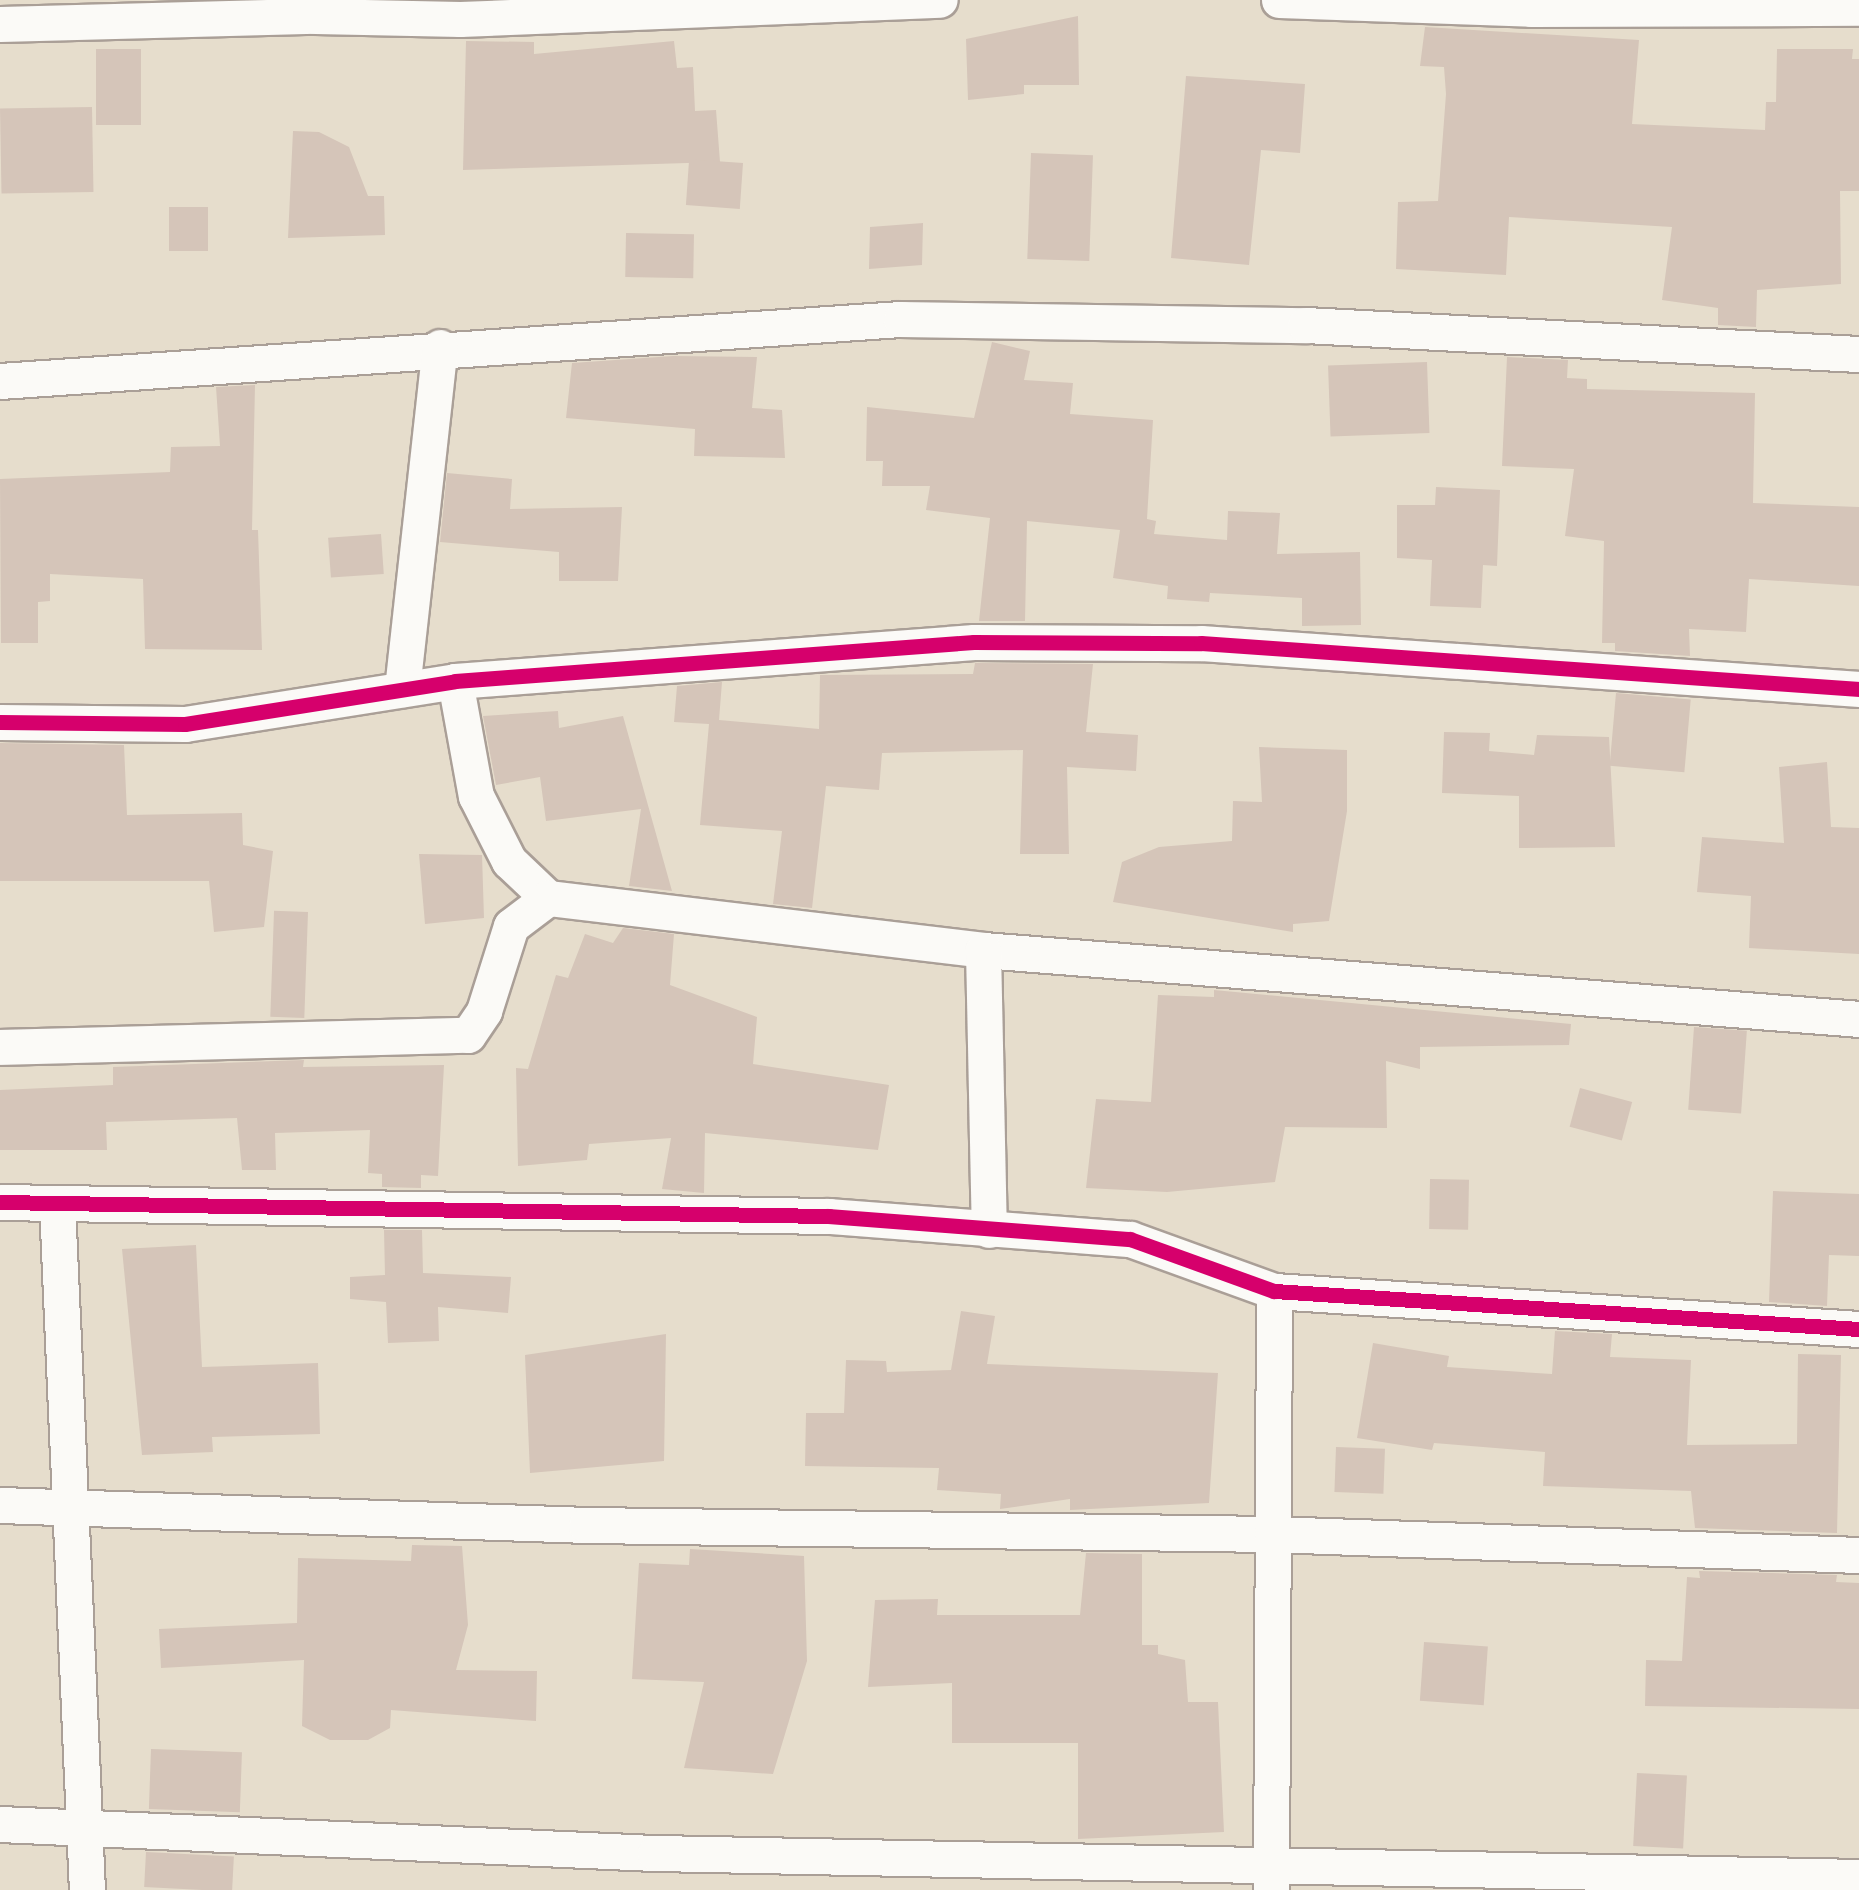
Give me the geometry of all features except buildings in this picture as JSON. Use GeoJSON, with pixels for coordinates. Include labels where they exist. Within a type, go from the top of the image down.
{"type":"FeatureCollection","features":[{"type":"Feature","properties":{"kind":"street"},"geometry":{"type":"LineString","coordinates":[[0,24],[314,8],[460,20],[940,0]]}},
{"type":"Feature","properties":{"kind":"street"},"geometry":{"type":"LineString","coordinates":[[1279,0],[1530,8],[1859,8]]}},
{"type":"Feature","properties":{"kind":"street"},"geometry":{"type":"LineString","coordinates":[[0,382],[440,347],[901,319],[1304,325],[1859,354]]}},
{"type":"Feature","properties":{"kind":"street"},"geometry":{"type":"LineString","coordinates":[[402,689],[440,347]]}},
{"type":"Feature","properties":{"kind":"street"},"geometry":{"type":"LineString","coordinates":[[0,722],[185,724],[455,680],[974,642],[1182,642],[1859,689]]}},
{"type":"Feature","properties":{"kind":"street"},"geometry":{"type":"LineString","coordinates":[[455,680],[476,796],[509,861],[548,898],[982,950],[1859,1020]]}},
{"type":"Feature","properties":{"kind":"street"},"geometry":{"type":"LineString","coordinates":[[0,1047],[468,1035],[484,1011],[511,926],[548,898]]}},
{"type":"Feature","properties":{"kind":"street"},"geometry":{"type":"LineString","coordinates":[[982,950],[989,1230]]}},
{"type":"Feature","properties":{"kind":"street"},"geometry":{"type":"LineString","coordinates":[[0,1202],[514,1206],[829,1216],[1130,1238],[1274,1291],[1859,1329]]}},
{"type":"Feature","properties":{"kind":"street"},"geometry":{"type":"LineString","coordinates":[[57,1204],[88,1890]]}},
{"type":"Feature","properties":{"kind":"street"},"geometry":{"type":"LineString","coordinates":[[1271,1879],[1274,1291]]}},
{"type":"Feature","properties":{"kind":"street"},"geometry":{"type":"LineString","coordinates":[[0,1505],[586,1525],[1272,1534],[1859,1556]]}},
{"type":"Feature","properties":{"kind":"street"},"geometry":{"type":"LineString","coordinates":[[0,1824],[1271,1879],[1859,1877]]}},
{"type":"Feature","properties":{"kind":"cycle path"},"geometry":{"type":"LineString","coordinates":[[0,722],[185,724],[455,681],[974,642],[1201,643],[1859,689]]}},
{"type":"Feature","properties":{"kind":"cycle path"},"geometry":{"type":"LineString","coordinates":[[0,1202],[829,1216],[1130,1239],[1274,1291],[1859,1329]]}}]}
